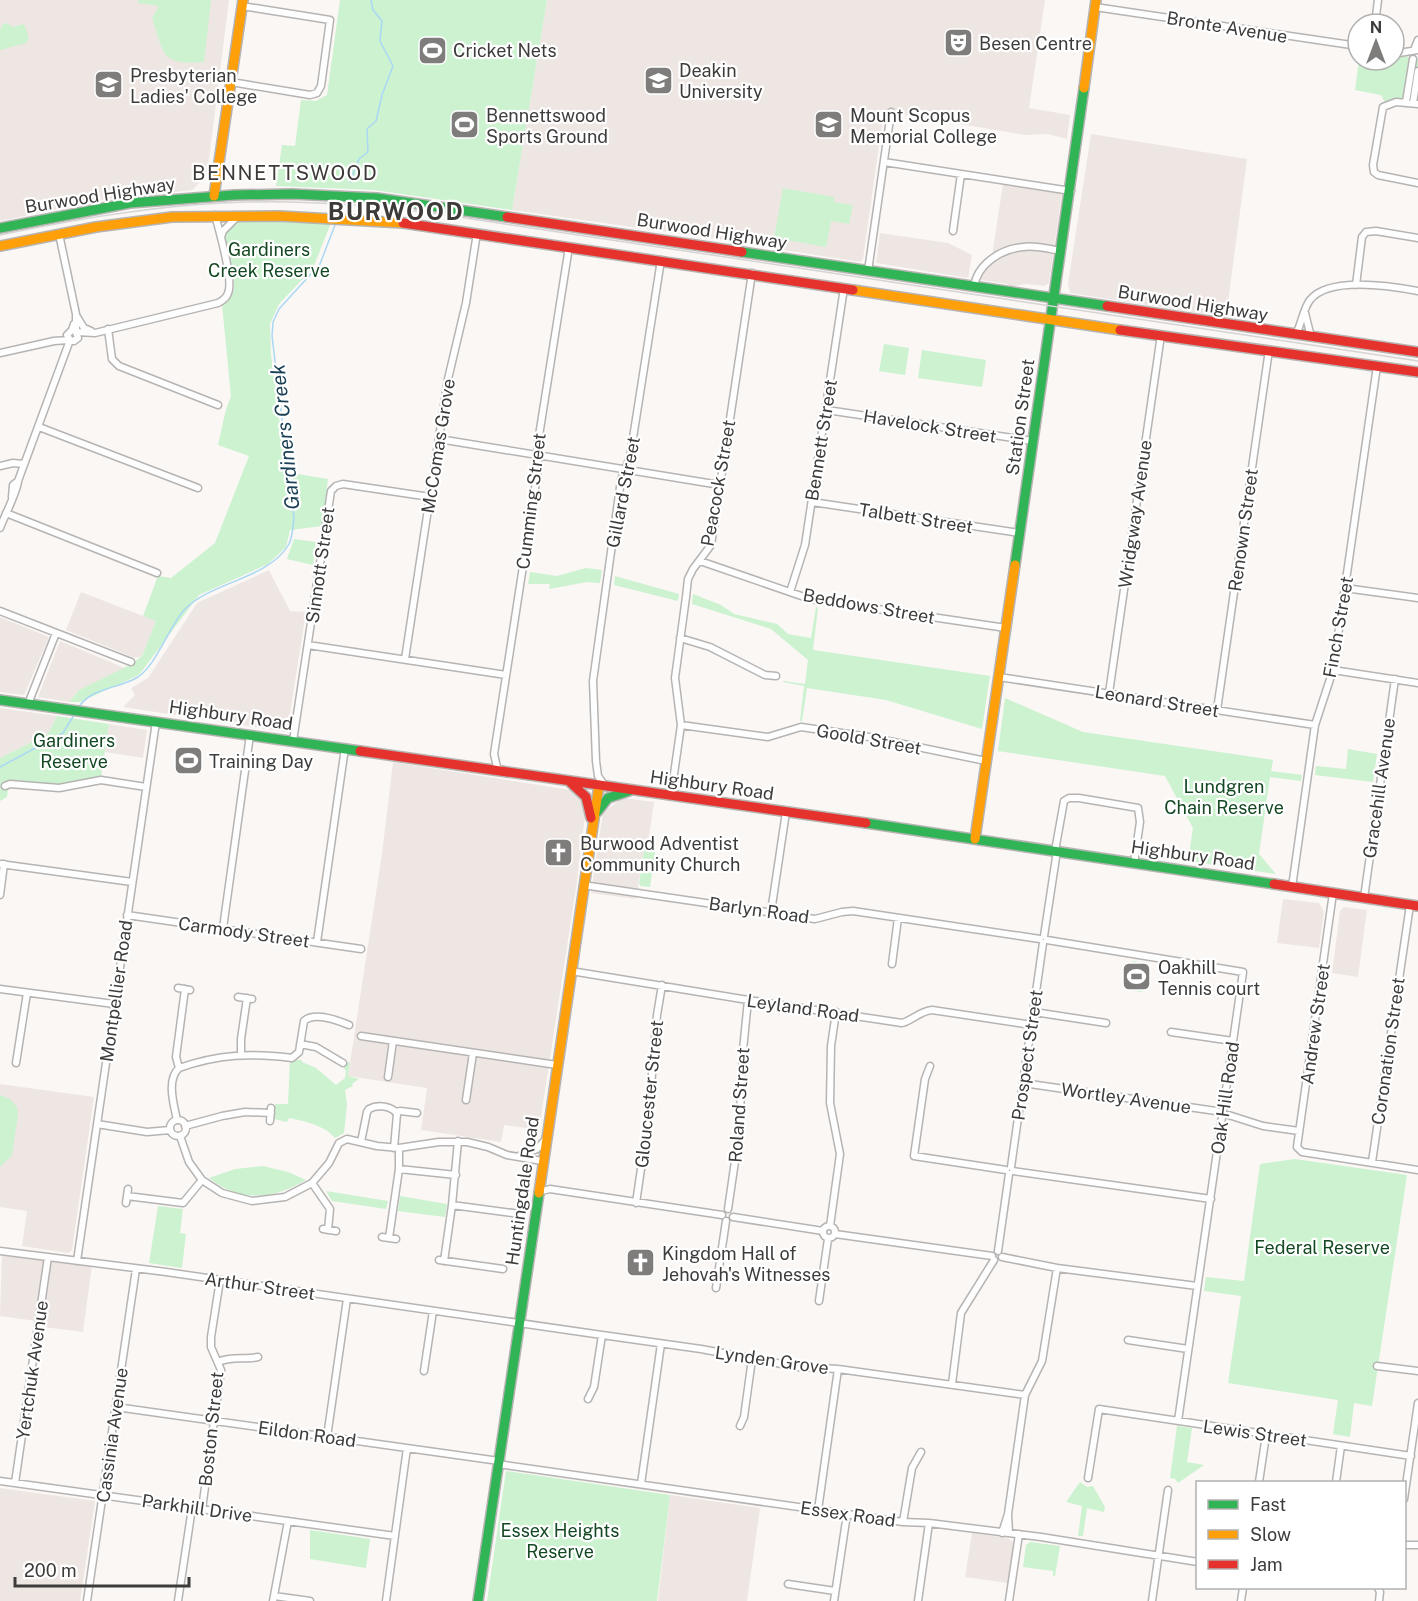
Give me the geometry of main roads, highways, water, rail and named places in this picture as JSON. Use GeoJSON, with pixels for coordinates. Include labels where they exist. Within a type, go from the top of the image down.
{"type":"FeatureCollection","features":[{"type":"Feature","properties":{"kind":"main road"},"geometry":{"type":"LineString","coordinates":[[215,215],[214,196],[243,3]]}},
{"type":"Feature","properties":{"kind":"main road","name":"Station Street"},"geometry":{"type":"LineString","coordinates":[[975,839],[1071,191],[1095,3]]}},
{"type":"Feature","properties":{"kind":"main road"},"geometry":{"type":"LineString","coordinates":[[218,171],[222,185],[230,195]]}},
{"type":"Feature","properties":{"kind":"main road","name":"Burwood Highway"},"geometry":{"type":"LineString","coordinates":[[0,228],[130,204],[214,196],[322,195],[377,198],[868,271],[917,289],[1051,320],[1418,372]]}},
{"type":"Feature","properties":{"kind":"main road","name":"Burwood Highway"},"geometry":{"type":"LineString","coordinates":[[0,246],[139,221],[215,215],[349,218],[424,225],[844,287],[917,289],[974,287],[1054,299],[1191,326],[1296,335],[1418,352]]}},
{"type":"Feature","properties":{"kind":"main road"},"geometry":{"type":"LineString","coordinates":[[515,239],[518,218]]}},
{"type":"Feature","properties":{"kind":"main road"},"geometry":{"type":"LineString","coordinates":[[1191,326],[1197,340]]}},
{"type":"Feature","properties":{"kind":"main road","name":"Highbury Road"},"geometry":{"type":"LineString","coordinates":[[0,700],[975,839],[1414,905]]}},
{"type":"Feature","properties":{"kind":"main road"},"geometry":{"type":"LineString","coordinates":[[567,781],[582,792],[588,800],[591,830]]}},
{"type":"Feature","properties":{"kind":"main road","name":"Huntingdale Road"},"geometry":{"type":"LineString","coordinates":[[478,1601],[591,830],[602,786]]}},
{"type":"Feature","properties":{"kind":"main road"},"geometry":{"type":"LineString","coordinates":[[591,830],[599,808],[608,798],[634,790]]}},
{"type":"Feature","properties":{"kind":"waterway","name":"Gardiners Creek"},"geometry":{"type":"LineString","coordinates":[[350,182],[359,159],[368,152],[367,129],[376,121],[382,95],[393,66],[380,41],[382,21],[373,10],[371,0]]}},
{"type":"Feature","properties":{"kind":"waterway","name":"Gardiners Creek"},"geometry":{"type":"LineString","coordinates":[[78,708],[90,696],[130,681],[145,671],[185,609],[210,592],[268,565],[280,556],[289,544],[294,517],[272,336],[273,322],[279,309],[320,264],[335,225]]}},
{"type":"Feature","properties":{"kind":"waterway","name":"Gardiners Creek"},"geometry":{"type":"LineString","coordinates":[[0,767],[63,733],[74,715]]}},
{"type":"Feature","properties":{"kind":"tram line"},"geometry":{"type":"LineString","coordinates":[[0,235],[110,215],[193,205],[308,202],[366,206],[452,216],[1418,361]]}},
{"type":"Feature","properties":{"kind":"place","name":"Besen Centre"},"geometry":{"type":"Point","coordinates":[958,43]}},
{"type":"Feature","properties":{"kind":"place","name":"Cricket Nets"},"geometry":{"type":"Point","coordinates":[432,50]}},
{"type":"Feature","properties":{"kind":"place","name":"Deakin University"},"geometry":{"type":"Point","coordinates":[658,80]}},
{"type":"Feature","properties":{"kind":"place","name":"Presbyterian Ladies' College"},"geometry":{"type":"Point","coordinates":[109,85]}},
{"type":"Feature","properties":{"kind":"place","name":"Bennettswood Sports Ground"},"geometry":{"type":"Point","coordinates":[465,125]}},
{"type":"Feature","properties":{"kind":"place","name":"Mount Scopus Memorial College"},"geometry":{"type":"Point","coordinates":[829,125]}},
{"type":"Feature","properties":{"kind":"place","name":"Training Day"},"geometry":{"type":"Point","coordinates":[188,761]}},
{"type":"Feature","properties":{"kind":"place","name":"Burwood Adventist Community Church"},"geometry":{"type":"Point","coordinates":[559,853]}},
{"type":"Feature","properties":{"kind":"place","name":"Oakhill Tennis court"},"geometry":{"type":"Point","coordinates":[1137,977]}},
{"type":"Feature","properties":{"kind":"place","name":"Kingdom Hall of Jehovah's Witnesses"},"geometry":{"type":"Point","coordinates":[641,1263]}},
{"type":"Feature","properties":{"kind":"district","name":"BENNETTSWOOD"},"geometry":{"type":"Point","coordinates":[285,173]}},
{"type":"Feature","properties":{"kind":"district","name":"BURWOOD"},"geometry":{"type":"Point","coordinates":[396,211]}},
{"type":"Feature","properties":{"kind":"park label","name":"Gardiners Creek Reserve"},"geometry":{"type":"Point","coordinates":[269,259]}},
{"type":"Feature","properties":{"kind":"park label","name":"Gardiners Reserve"},"geometry":{"type":"Point","coordinates":[74,750]}},
{"type":"Feature","properties":{"kind":"park label","name":"Lundgren Chain Reserve"},"geometry":{"type":"Point","coordinates":[1224,796]}},
{"type":"Feature","properties":{"kind":"park label","name":"Federal Reserve"},"geometry":{"type":"Point","coordinates":[1322,1247]}},
{"type":"Feature","properties":{"kind":"park label","name":"Essex Heights Reserve"},"geometry":{"type":"Point","coordinates":[560,1540]}}]}
